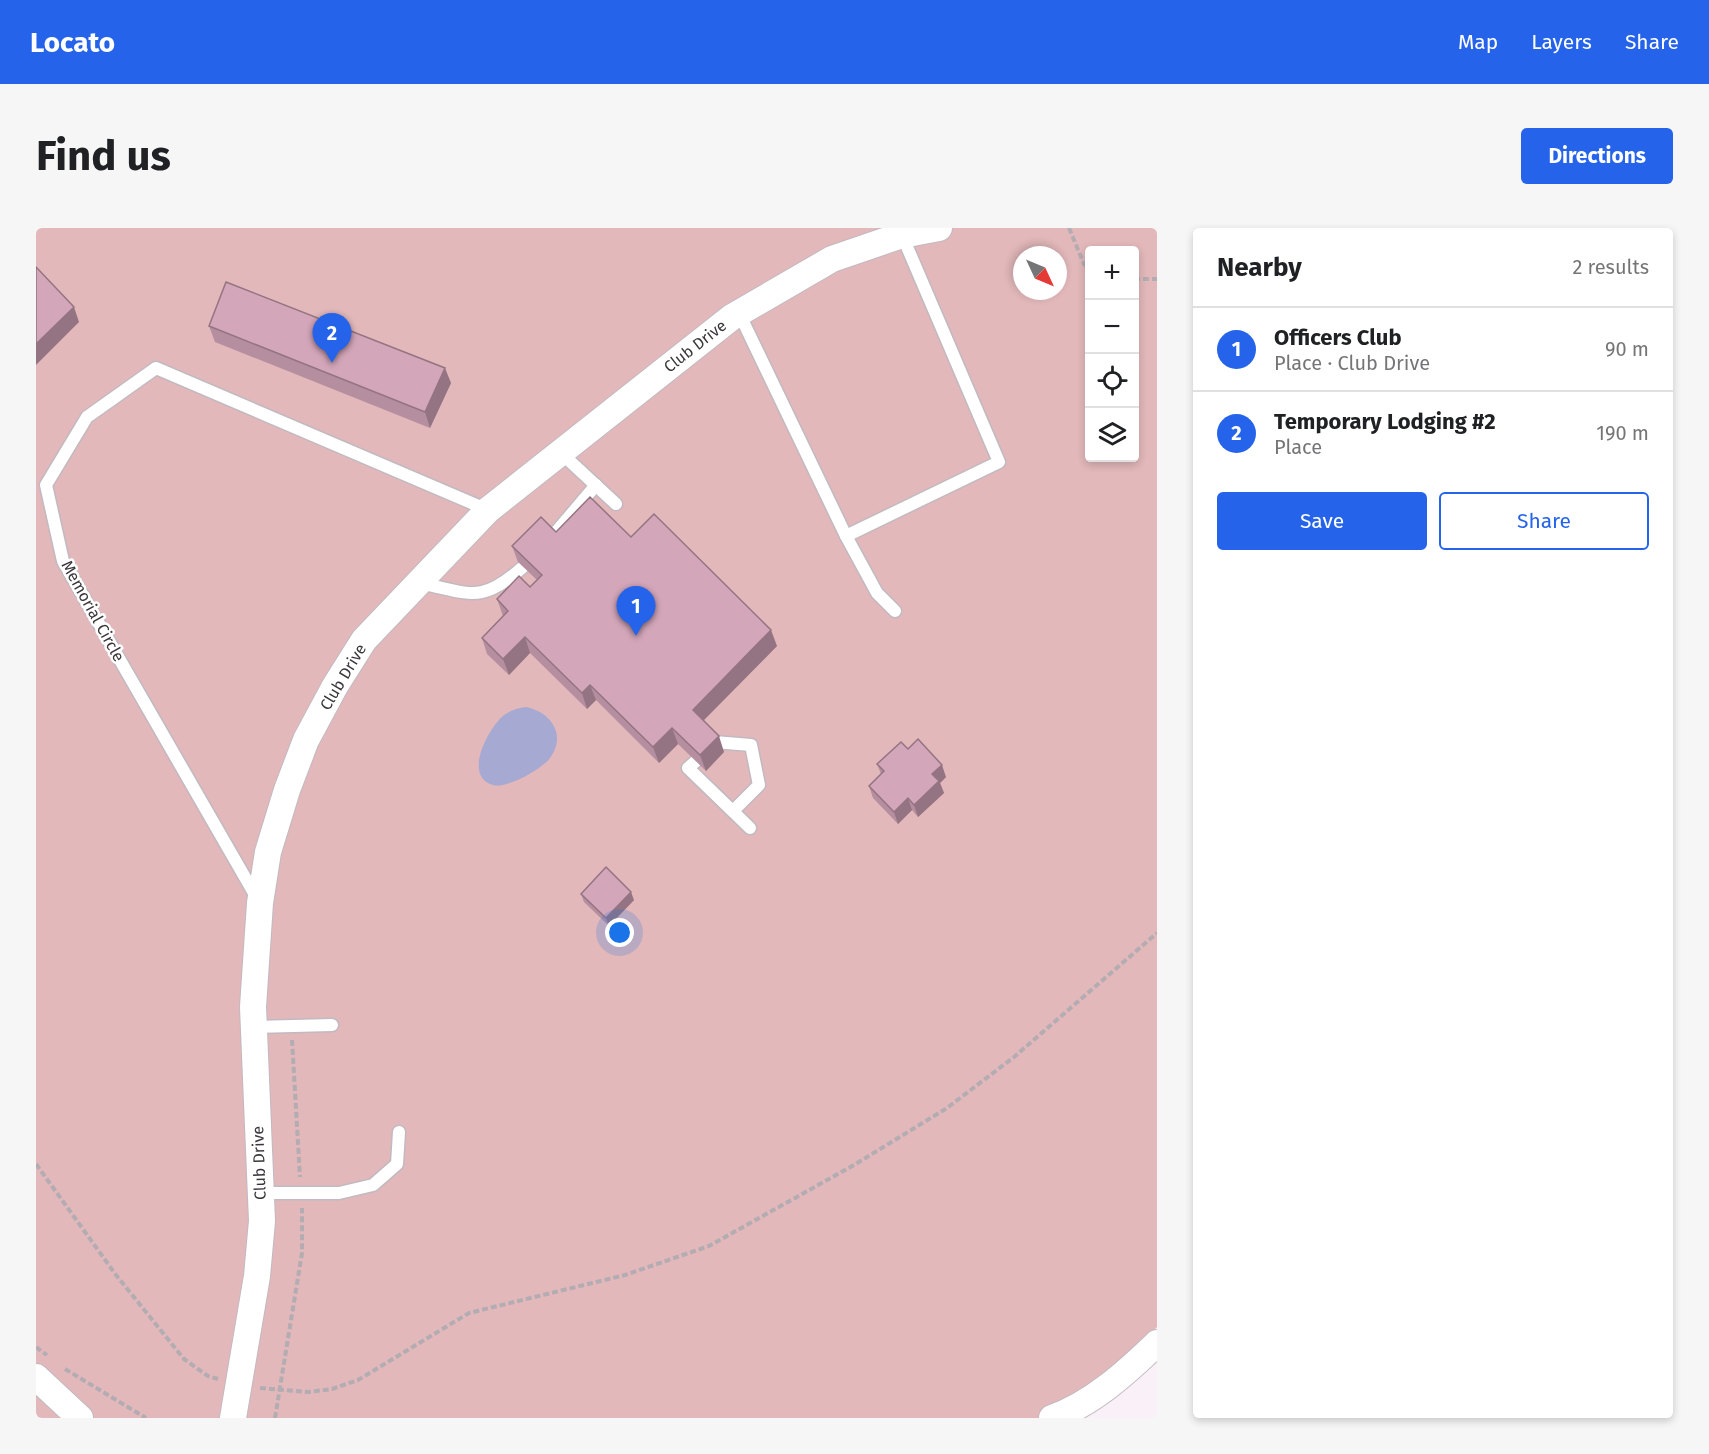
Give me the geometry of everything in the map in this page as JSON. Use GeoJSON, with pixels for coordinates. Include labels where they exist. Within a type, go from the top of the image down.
{"type":"FeatureCollection","features":[{"type":"Feature","properties":{"kind":"street","name":"Club Drive"},"geometry":{"type":"LineString","coordinates":[[233,1418],[257,1276],[262,1221],[254,1027],[260,903],[268,852],[306,740],[335,686],[364,640],[488,510],[739,314],[832,259],[902,235],[939,228]]}},
{"type":"Feature","properties":{"kind":"street"},"geometry":{"type":"LineString","coordinates":[[1052,1418],[1069,1412],[1127,1371],[1157,1342]]}},
{"type":"Feature","properties":{"kind":"street"},"geometry":{"type":"LineString","coordinates":[[44,1368],[80,1418]]}},
{"type":"Feature","properties":{"kind":"lane"},"geometry":{"type":"LineString","coordinates":[[846,536],[999,462],[902,235]]}},
{"type":"Feature","properties":{"kind":"lane"},"geometry":{"type":"LineString","coordinates":[[739,314],[846,536],[877,593],[895,611]]}},
{"type":"Feature","properties":{"kind":"lane","name":"Memorial Circle"},"geometry":{"type":"LineString","coordinates":[[260,903],[63,561],[46,484],[87,417],[156,368],[488,510]]}},
{"type":"Feature","properties":{"kind":"lane"},"geometry":{"type":"LineString","coordinates":[[560,452],[616,504]]}},
{"type":"Feature","properties":{"kind":"lane"},"geometry":{"type":"LineString","coordinates":[[551,538],[596,485]]}},
{"type":"Feature","properties":{"kind":"lane"},"geometry":{"type":"LineString","coordinates":[[417,583],[481,594],[502,585],[523,567]]}},
{"type":"Feature","properties":{"kind":"lane"},"geometry":{"type":"LineString","coordinates":[[714,742],[751,745],[759,785],[733,811]]}},
{"type":"Feature","properties":{"kind":"lane"},"geometry":{"type":"LineString","coordinates":[[696,760],[688,768],[750,828]]}},
{"type":"Feature","properties":{"kind":"lane"},"geometry":{"type":"LineString","coordinates":[[254,1027],[333,1025]]}},
{"type":"Feature","properties":{"kind":"lane"},"geometry":{"type":"LineString","coordinates":[[261,1193],[339,1192],[373,1185],[397,1164],[399,1132]]}},
{"type":"Feature","properties":{"kind":"path"},"geometry":{"type":"LineString","coordinates":[[1069,228],[1085,265]]}},
{"type":"Feature","properties":{"kind":"path"},"geometry":{"type":"LineString","coordinates":[[1139,279],[1157,279]]}},
{"type":"Feature","properties":{"kind":"path"},"geometry":{"type":"LineString","coordinates":[[36,1164],[116,1275],[184,1359],[208,1376],[239,1385],[309,1392],[332,1389],[358,1380],[469,1313],[625,1275],[717,1241],[855,1166],[947,1108],[1014,1057],[1157,933]]}},
{"type":"Feature","properties":{"kind":"path"},"geometry":{"type":"LineString","coordinates":[[275,1418],[302,1253],[301,1194],[291,1027]]}},
{"type":"Feature","properties":{"kind":"path"},"geometry":{"type":"LineString","coordinates":[[36,1347],[44,1368]]}},
{"type":"Feature","properties":{"kind":"path"},"geometry":{"type":"LineString","coordinates":[[61,1366],[146,1418]]}},
{"type":"Feature","properties":{"kind":"shaded area"},"geometry":{"type":"Polygon","coordinates":[[[36,228],[1157,228],[1157,1327],[1087,1399],[1038,1418],[36,1418],[36,228]]]}},
{"type":"Feature","properties":{"kind":"water"},"geometry":{"type":"Polygon","coordinates":[[[526,707],[543,714],[554,726],[557,741],[555,749],[546,763],[531,773],[506,784],[493,785],[484,780],[480,772],[481,751],[492,730],[504,715],[526,707]]]}},
{"type":"Feature","properties":{"kind":"building"},"geometry":{"type":"Polygon","coordinates":[[[36,267],[74,307],[36,344],[36,267]]]}},
{"type":"Feature","properties":{"kind":"building"},"geometry":{"type":"Polygon","coordinates":[[[226,282],[445,368],[425,412],[209,326],[226,282]]]}},
{"type":"Feature","properties":{"kind":"building"},"geometry":{"type":"Polygon","coordinates":[[[590,497],[631,537],[654,514],[771,630],[693,710],[719,736],[700,755],[672,728],[653,747],[590,685],[582,693],[525,637],[503,659],[482,638],[508,611],[497,599],[519,576],[530,587],[542,575],[512,546],[541,517],[556,532],[590,497]]]}},
{"type":"Feature","properties":{"kind":"building"},"geometry":{"type":"Polygon","coordinates":[[[918,739],[942,765],[932,774],[939,781],[914,805],[908,798],[894,812],[869,786],[884,771],[877,764],[901,742],[908,749],[918,739]]]}},
{"type":"Feature","properties":{"kind":"building"},"geometry":{"type":"Polygon","coordinates":[[[606,867],[631,892],[606,918],[581,894],[606,867]]]}},
{"type":"Feature","properties":{"kind":"place","name":"Temporary Lodging #2"},"geometry":{"type":"Point","coordinates":[332,363]}},
{"type":"Feature","properties":{"kind":"place","name":"Officers Club"},"geometry":{"type":"Point","coordinates":[636,636]}}]}
